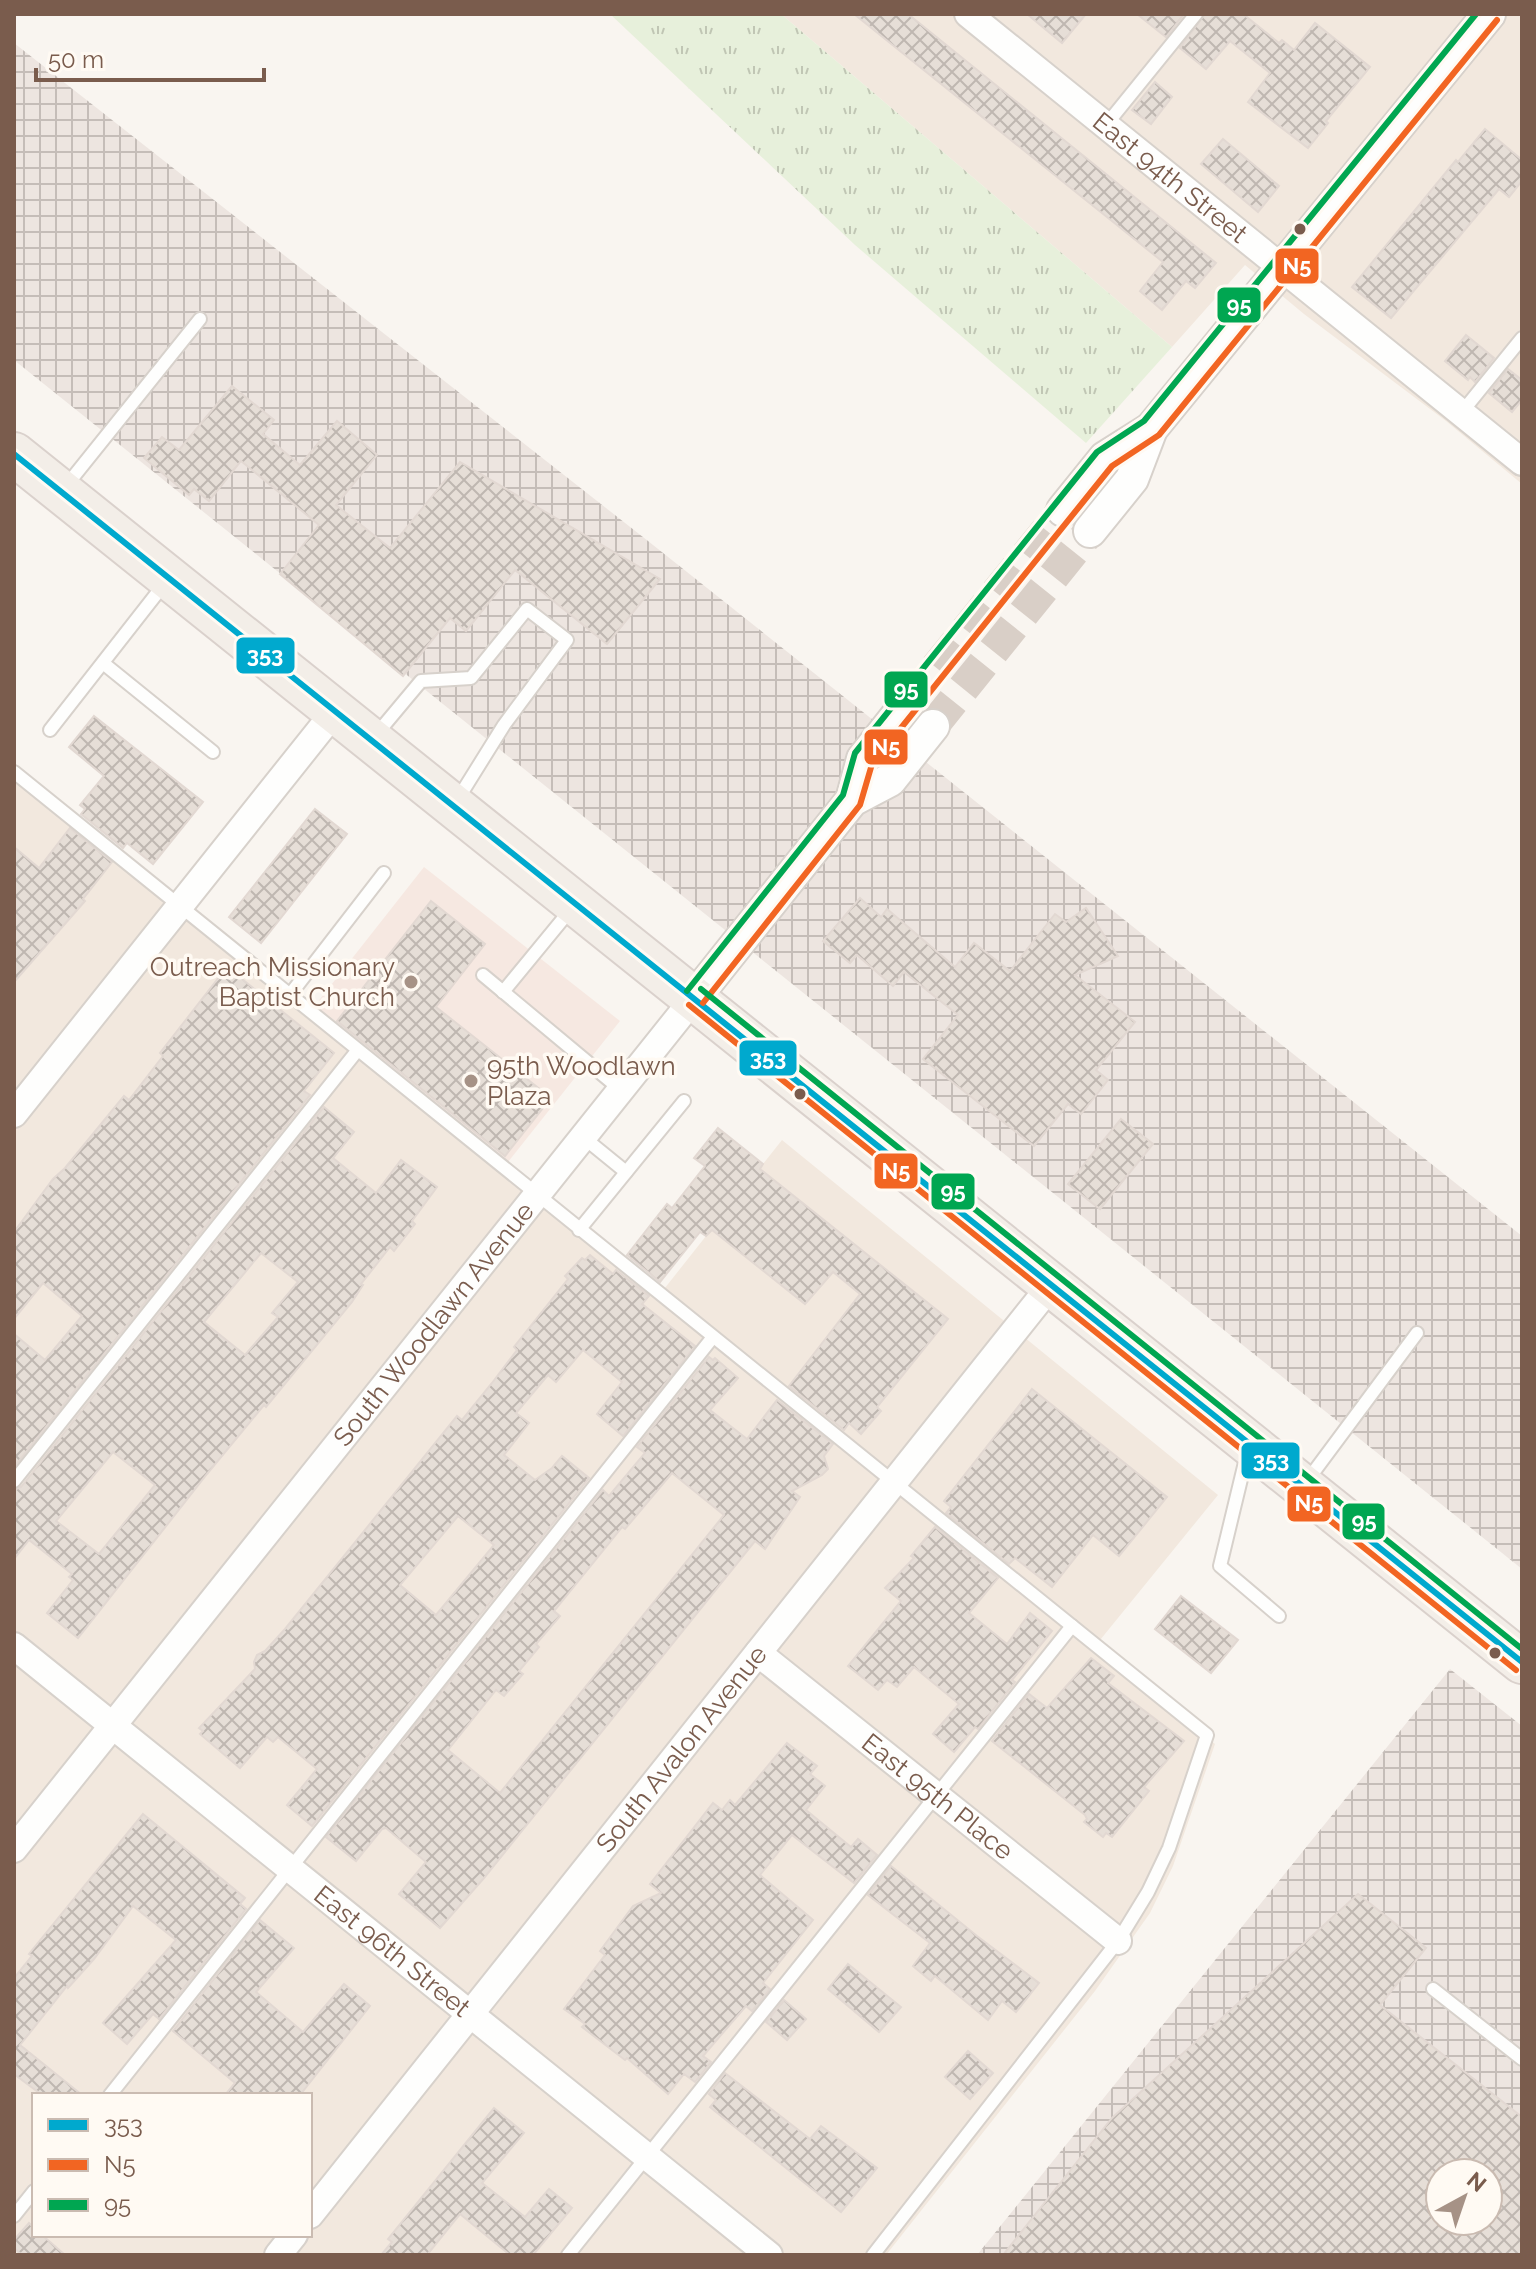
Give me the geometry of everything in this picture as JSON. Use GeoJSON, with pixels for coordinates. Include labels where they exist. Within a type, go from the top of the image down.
{"type":"FeatureCollection","features":[{"type":"Feature","properties":{"kind":"main road"},"geometry":{"type":"LineString","coordinates":[[14,454],[1522,1662]]}},
{"type":"Feature","properties":{"kind":"street","name":"East 94th Street"},"geometry":{"type":"LineString","coordinates":[[968,14],[1522,462]]}},
{"type":"Feature","properties":{"kind":"street"},"geometry":{"type":"LineString","coordinates":[[1090,531],[1132,479],[1151,429],[1489,14]]}},
{"type":"Feature","properties":{"kind":"street"},"geometry":{"type":"LineString","coordinates":[[1063,510],[1105,458],[1151,429]]}},
{"type":"Feature","properties":{"kind":"street","name":"South Woodlawn Avenue"},"geometry":{"type":"LineString","coordinates":[[14,1849],[852,800],[863,759],[906,705]]}},
{"type":"Feature","properties":{"kind":"street"},"geometry":{"type":"LineString","coordinates":[[14,1114],[336,710]]}},
{"type":"Feature","properties":{"kind":"street","name":"South Woodlawn Avenue"},"geometry":{"type":"LineString","coordinates":[[852,800],[890,780],[933,726]]}},
{"type":"Feature","properties":{"kind":"street","name":"South Avalon Avenue"},"geometry":{"type":"LineString","coordinates":[[312,2213],[1052,1284]]}},
{"type":"Feature","properties":{"kind":"street","name":"East 96th Street"},"geometry":{"type":"LineString","coordinates":[[14,1646],[769,2255]]}},
{"type":"Feature","properties":{"kind":"street","name":"East 95th Place"},"geometry":{"type":"LineString","coordinates":[[758,1653],[1118,1941]]}},
{"type":"Feature","properties":{"kind":"street"},"geometry":{"type":"LineString","coordinates":[[278,2255],[292,2237]]}},
{"type":"Feature","properties":{"kind":"lane"},"geometry":{"type":"LineString","coordinates":[[1106,125],[1196,14]]}},
{"type":"Feature","properties":{"kind":"lane"},"geometry":{"type":"LineString","coordinates":[[62,492],[200,319]]}},
{"type":"Feature","properties":{"kind":"lane"},"geometry":{"type":"LineString","coordinates":[[1462,412],[1522,338]]}},
{"type":"Feature","properties":{"kind":"lane"},"geometry":{"type":"LineString","coordinates":[[50,730],[170,578]]}},
{"type":"Feature","properties":{"kind":"lane"},"geometry":{"type":"LineString","coordinates":[[372,739],[421,681],[471,678],[527,609],[567,640],[504,725],[454,804]]}},
{"type":"Feature","properties":{"kind":"lane"},"geometry":{"type":"LineString","coordinates":[[103,663],[213,752]]}},
{"type":"Feature","properties":{"kind":"lane"},"geometry":{"type":"LineString","coordinates":[[14,772],[1207,1735],[1169,1848],[1148,1892],[1118,1941],[873,2255]]}},
{"type":"Feature","properties":{"kind":"lane"},"geometry":{"type":"LineString","coordinates":[[289,996],[384,873]]}},
{"type":"Feature","properties":{"kind":"lane"},"geometry":{"type":"LineString","coordinates":[[503,992],[577,903]]}},
{"type":"Feature","properties":{"kind":"lane"},"geometry":{"type":"LineString","coordinates":[[483,975],[621,1090]]}},
{"type":"Feature","properties":{"kind":"lane"},"geometry":{"type":"LineString","coordinates":[[14,1481],[357,1051]]}},
{"type":"Feature","properties":{"kind":"lane"},"geometry":{"type":"LineString","coordinates":[[579,1230],[684,1101]]}},
{"type":"Feature","properties":{"kind":"lane"},"geometry":{"type":"LineString","coordinates":[[583,1137],[626,1172]]}},
{"type":"Feature","properties":{"kind":"lane"},"geometry":{"type":"LineString","coordinates":[[1304,1486],[1417,1333]]}},
{"type":"Feature","properties":{"kind":"lane"},"geometry":{"type":"LineString","coordinates":[[112,2093],[713,1337]]}},
{"type":"Feature","properties":{"kind":"lane"},"geometry":{"type":"LineString","coordinates":[[1250,1443],[1220,1566],[1279,1616]]}},
{"type":"Feature","properties":{"kind":"lane"},"geometry":{"type":"LineString","coordinates":[[568,2255],[1072,1626]]}},
{"type":"Feature","properties":{"kind":"lane"},"geometry":{"type":"LineString","coordinates":[[1433,1989],[1522,2059]]}},
{"type":"Feature","properties":{"kind":"lane"},"geometry":{"type":"LineString","coordinates":[[14,2216],[32,2194]]}},
{"type":"Feature","properties":{"kind":"shaded area"},"geometry":{"type":"Polygon","coordinates":[[[781,14],[1522,14],[1522,484],[1245,265],[1172,347],[781,14]]]}},
{"type":"Feature","properties":{"kind":"shaded area"},"geometry":{"type":"Polygon","coordinates":[[[14,43],[648,541],[1522,1236],[1522,1569],[14,360],[14,43]]]}},
{"type":"Feature","properties":{"kind":"shaded area"},"geometry":{"type":"Polygon","coordinates":[[[14,780],[657,1298],[782,1140],[1218,1495],[1096,1645],[1215,1744],[1173,1866],[1150,1913],[1095,1991],[886,2255],[14,2255],[14,780]]]}},
{"type":"Feature","properties":{"kind":"shaded area","name":"95th Woodlawn Plaza"},"geometry":{"type":"Polygon","coordinates":[[[424,867],[620,1021],[508,1162],[313,1008],[424,867]]]}},
{"type":"Feature","properties":{"kind":"shaded area"},"geometry":{"type":"Polygon","coordinates":[[[1450,1669],[1522,1726],[1522,2255],[977,2255],[1450,1669]]]}},
{"type":"Feature","properties":{"kind":"green space"},"geometry":{"type":"Polygon","coordinates":[[[610,14],[781,14],[1172,347],[1086,443],[855,245],[610,14]]]}},
{"type":"Feature","properties":{"kind":"building"},"geometry":{"type":"Polygon","coordinates":[[[854,14],[908,14],[1216,263],[1195,288],[1186,281],[1162,310],[1140,291],[1163,262],[854,14]]]}},
{"type":"Feature","properties":{"kind":"building"},"geometry":{"type":"Polygon","coordinates":[[[1027,14],[1086,14],[1062,43],[1027,14]]]}},
{"type":"Feature","properties":{"kind":"building"},"geometry":{"type":"Polygon","coordinates":[[[1137,14],[1184,14],[1166,37],[1137,14]]]}},
{"type":"Feature","properties":{"kind":"building"},"geometry":{"type":"Polygon","coordinates":[[[1205,14],[1243,14],[1279,43],[1282,40],[1294,50],[1315,23],[1370,67],[1308,148],[1248,102],[1270,73],[1230,41],[1206,69],[1180,48],[1205,14]]]}},
{"type":"Feature","properties":{"kind":"building"},"geometry":{"type":"Polygon","coordinates":[[[1155,82],[1172,97],[1151,124],[1132,110],[1155,82]]]}},
{"type":"Feature","properties":{"kind":"building"},"geometry":{"type":"Polygon","coordinates":[[[1485,129],[1522,160],[1522,181],[1509,197],[1499,189],[1391,318],[1352,287],[1485,129]]]}},
{"type":"Feature","properties":{"kind":"building"},"geometry":{"type":"Polygon","coordinates":[[[1223,139],[1279,186],[1258,212],[1201,164],[1223,139]]]}},
{"type":"Feature","properties":{"kind":"building"},"geometry":{"type":"Polygon","coordinates":[[[1466,335],[1494,358],[1475,382],[1445,361],[1466,335]]]}},
{"type":"Feature","properties":{"kind":"building"},"geometry":{"type":"Polygon","coordinates":[[[1508,369],[1522,380],[1522,400],[1512,412],[1489,393],[1508,369]]]}},
{"type":"Feature","properties":{"kind":"building"},"geometry":{"type":"Polygon","coordinates":[[[232,386],[274,420],[263,434],[300,465],[337,421],[377,455],[336,505],[390,548],[460,462],[660,579],[607,644],[515,570],[466,631],[450,618],[403,676],[280,574],[319,525],[241,461],[209,501],[194,489],[189,495],[144,458],[162,437],[179,450],[232,386]]]}},
{"type":"Feature","properties":{"kind":"building"},"geometry":{"type":"Polygon","coordinates":[[[94,716],[203,802],[153,864],[127,843],[123,848],[81,814],[85,809],[80,805],[104,776],[69,747],[94,716]]]}},
{"type":"Feature","properties":{"kind":"building"},"geometry":{"type":"Polygon","coordinates":[[[315,809],[347,834],[261,943],[229,917],[315,809]]]}},
{"type":"Feature","properties":{"kind":"building"},"geometry":{"type":"Polygon","coordinates":[[[70,828],[112,862],[83,899],[85,901],[14,982],[14,847],[39,868],[70,828]]]}},
{"type":"Feature","properties":{"kind":"building"},"geometry":{"type":"Polygon","coordinates":[[[860,898],[881,917],[887,909],[955,967],[974,943],[1010,971],[1055,914],[1066,922],[1086,908],[1118,956],[1075,975],[1135,1022],[1096,1070],[1108,1080],[1081,1114],[1068,1104],[1034,1146],[923,1059],[958,1015],[904,972],[893,986],[857,955],[850,963],[823,941],[860,898]]]}},
{"type":"Feature","properties":{"kind":"building"},"geometry":{"type":"Polygon","coordinates":[[[431,901],[485,944],[436,1007],[551,1098],[505,1156],[337,1021],[431,901]]]}},
{"type":"Feature","properties":{"kind":"building"},"geometry":{"type":"Polygon","coordinates":[[[227,967],[334,1053],[304,1091],[310,1095],[14,1467],[14,1334],[45,1360],[82,1316],[43,1283],[14,1319],[14,1232],[53,1179],[124,1096],[129,1100],[163,1056],[160,1053],[227,967]]]}},
{"type":"Feature","properties":{"kind":"building"},"geometry":{"type":"Polygon","coordinates":[[[324,1107],[354,1132],[333,1158],[376,1193],[401,1160],[437,1187],[394,1251],[390,1247],[361,1284],[352,1302],[207,1474],[78,1638],[47,1613],[73,1580],[69,1577],[72,1574],[29,1540],[14,1559],[14,1490],[21,1487],[324,1107]],[[261,1253],[204,1322],[245,1355],[278,1317],[272,1313],[298,1282],[261,1253]],[[113,1452],[56,1521],[99,1554],[155,1485],[113,1452]]]}},
{"type":"Feature","properties":{"kind":"building"},"geometry":{"type":"Polygon","coordinates":[[[1121,1119],[1153,1144],[1100,1209],[1068,1184],[1121,1119]]]}},
{"type":"Feature","properties":{"kind":"building"},"geometry":{"type":"Polygon","coordinates":[[[718,1128],[763,1164],[760,1169],[948,1319],[877,1407],[881,1411],[861,1434],[849,1423],[844,1430],[789,1386],[860,1294],[833,1272],[805,1304],[712,1230],[706,1236],[700,1232],[660,1282],[627,1255],[667,1204],[672,1208],[705,1166],[694,1158],[718,1128]]]}},
{"type":"Feature","properties":{"kind":"building"},"geometry":{"type":"Polygon","coordinates":[[[590,1255],[613,1274],[616,1270],[649,1296],[642,1304],[695,1346],[623,1436],[597,1414],[622,1382],[583,1350],[556,1382],[548,1375],[516,1413],[529,1423],[504,1455],[535,1480],[562,1456],[589,1478],[312,1826],[287,1805],[317,1769],[278,1737],[273,1742],[267,1737],[240,1768],[200,1734],[203,1731],[199,1728],[255,1669],[257,1655],[265,1651],[285,1629],[457,1416],[462,1420],[568,1279],[565,1276],[582,1258],[585,1260],[590,1255]],[[458,1516],[400,1585],[436,1615],[494,1545],[458,1516]]]}},
{"type":"Feature","properties":{"kind":"building"},"geometry":{"type":"Polygon","coordinates":[[[709,1357],[715,1358],[738,1378],[710,1410],[747,1439],[777,1400],[833,1444],[824,1456],[828,1469],[792,1491],[800,1497],[765,1549],[755,1541],[484,1878],[440,1928],[399,1894],[426,1862],[386,1828],[356,1861],[326,1837],[603,1490],[609,1496],[645,1453],[637,1447],[709,1357]],[[672,1473],[625,1529],[622,1527],[554,1611],[560,1616],[536,1644],[539,1647],[519,1671],[523,1674],[504,1696],[496,1690],[448,1750],[500,1793],[724,1515],[672,1473]]]}},
{"type":"Feature","properties":{"kind":"building"},"geometry":{"type":"Polygon","coordinates":[[[1032,1389],[1167,1497],[1119,1556],[1093,1535],[1052,1587],[1015,1558],[1009,1564],[946,1513],[951,1507],[944,1501],[1032,1389]]]}},
{"type":"Feature","properties":{"kind":"building"},"geometry":{"type":"Polygon","coordinates":[[[935,1527],[998,1578],[969,1613],[1007,1644],[1030,1613],[1052,1631],[978,1729],[975,1727],[954,1752],[933,1734],[959,1704],[914,1667],[897,1687],[887,1680],[878,1690],[848,1666],[901,1601],[885,1588],[914,1558],[911,1556],[935,1527]]]}},
{"type":"Feature","properties":{"kind":"building"},"geometry":{"type":"Polygon","coordinates":[[[1181,1596],[1238,1640],[1211,1673],[1155,1629],[1181,1596]]]}},
{"type":"Feature","properties":{"kind":"building"},"geometry":{"type":"Polygon","coordinates":[[[1091,1658],[1114,1676],[1108,1683],[1184,1741],[1144,1787],[1149,1791],[1112,1837],[1106,1833],[1103,1837],[1084,1822],[1087,1819],[1085,1815],[992,1741],[1029,1694],[1047,1708],[1091,1658]]]}},
{"type":"Feature","properties":{"kind":"building"},"geometry":{"type":"Polygon","coordinates":[[[787,1743],[817,1766],[810,1774],[825,1786],[806,1810],[851,1847],[858,1839],[877,1855],[854,1883],[792,1835],[760,1875],[813,1920],[763,1983],[770,1989],[752,2011],[746,2006],[703,2056],[711,2062],[695,2082],[684,2074],[668,2094],[627,2058],[625,2060],[582,2027],[585,2024],[564,2009],[605,1955],[600,1951],[633,1906],[661,1893],[650,1884],[713,1803],[722,1810],[730,1800],[735,1805],[787,1743]]]}},
{"type":"Feature","properties":{"kind":"building"},"geometry":{"type":"Polygon","coordinates":[[[143,1814],[245,1898],[240,1904],[246,1909],[159,2019],[153,2014],[127,2044],[103,2023],[176,1940],[133,1906],[94,1959],[67,1986],[20,2045],[80,2093],[39,2093],[14,2074],[14,1978],[32,1956],[29,1954],[143,1814]]]}},
{"type":"Feature","properties":{"kind":"building"},"geometry":{"type":"Polygon","coordinates":[[[891,1866],[1039,1983],[1016,2012],[1002,2001],[988,2020],[935,1976],[931,1981],[913,1966],[930,1943],[868,1895],[891,1866]]]}},
{"type":"Feature","properties":{"kind":"building"},"geometry":{"type":"Polygon","coordinates":[[[1358,1894],[1426,1948],[1380,2005],[1522,2117],[1522,2255],[1003,2255],[1112,2118],[1358,1894]]]}},
{"type":"Feature","properties":{"kind":"building"},"geometry":{"type":"Polygon","coordinates":[[[260,1920],[294,1948],[256,1992],[303,2032],[344,1984],[370,2006],[302,2093],[227,2093],[235,2083],[173,2031],[260,1920]]]}},
{"type":"Feature","properties":{"kind":"building"},"geometry":{"type":"Polygon","coordinates":[[[848,1964],[901,2007],[879,2032],[828,1989],[848,1964]]]}},
{"type":"Feature","properties":{"kind":"building"},"geometry":{"type":"Polygon","coordinates":[[[784,2000],[806,2019],[787,2040],[766,2022],[784,2000]]]}},
{"type":"Feature","properties":{"kind":"building"},"geometry":{"type":"Polygon","coordinates":[[[968,2051],[993,2073],[970,2099],[945,2077],[968,2051]]]}},
{"type":"Feature","properties":{"kind":"building"},"geometry":{"type":"Polygon","coordinates":[[[725,2073],[810,2139],[821,2126],[877,2168],[841,2212],[710,2107],[716,2100],[709,2094],[725,2073]]]}},
{"type":"Feature","properties":{"kind":"building"},"geometry":{"type":"Polygon","coordinates":[[[494,2108],[524,2133],[482,2183],[525,2217],[549,2189],[572,2208],[533,2255],[510,2255],[460,2214],[427,2255],[381,2255],[392,2242],[388,2239],[494,2108]]]}},
{"type":"Feature","properties":{"kind":"building"},"geometry":{"type":"Polygon","coordinates":[[[29,2223],[32,2237],[44,2237],[65,2255],[22,2255],[14,2248],[14,2240],[29,2223]]]}},
{"type":"Feature","properties":{"kind":"tunnel"},"geometry":{"type":"LineString","coordinates":[[906,705],[1063,510]]}},
{"type":"Feature","properties":{"kind":"tunnel"},"geometry":{"type":"LineString","coordinates":[[933,726],[1090,531]]}},
{"type":"Feature","properties":{"kind":"transit line","name":"95"},"geometry":{"type":"LineString","coordinates":[[687,991],[843,795],[855,753],[1097,452],[1144,421],[1476,14]]}},
{"type":"Feature","properties":{"kind":"transit line","name":"N5"},"geometry":{"type":"LineString","coordinates":[[703,1003],[860,805],[872,764],[1112,466],[1159,435],[1497,20]]}},
{"type":"Feature","properties":{"kind":"transit line","name":"353"},"geometry":{"type":"LineString","coordinates":[[14,454],[1522,1662]]}},
{"type":"Feature","properties":{"kind":"transit line","name":"95"},"geometry":{"type":"LineString","coordinates":[[701,989],[1522,1649]]}},
{"type":"Feature","properties":{"kind":"transit line","name":"N5"},"geometry":{"type":"LineString","coordinates":[[689,1005],[1516,1670]]}},
{"type":"Feature","properties":{"kind":"place","name":"Outreach Missionary Baptist Church"},"geometry":{"type":"Point","coordinates":[411,982]}},
{"type":"Feature","properties":{"kind":"place","name":"95th Woodlawn Plaza"},"geometry":{"type":"Point","coordinates":[471,1081]}}]}
